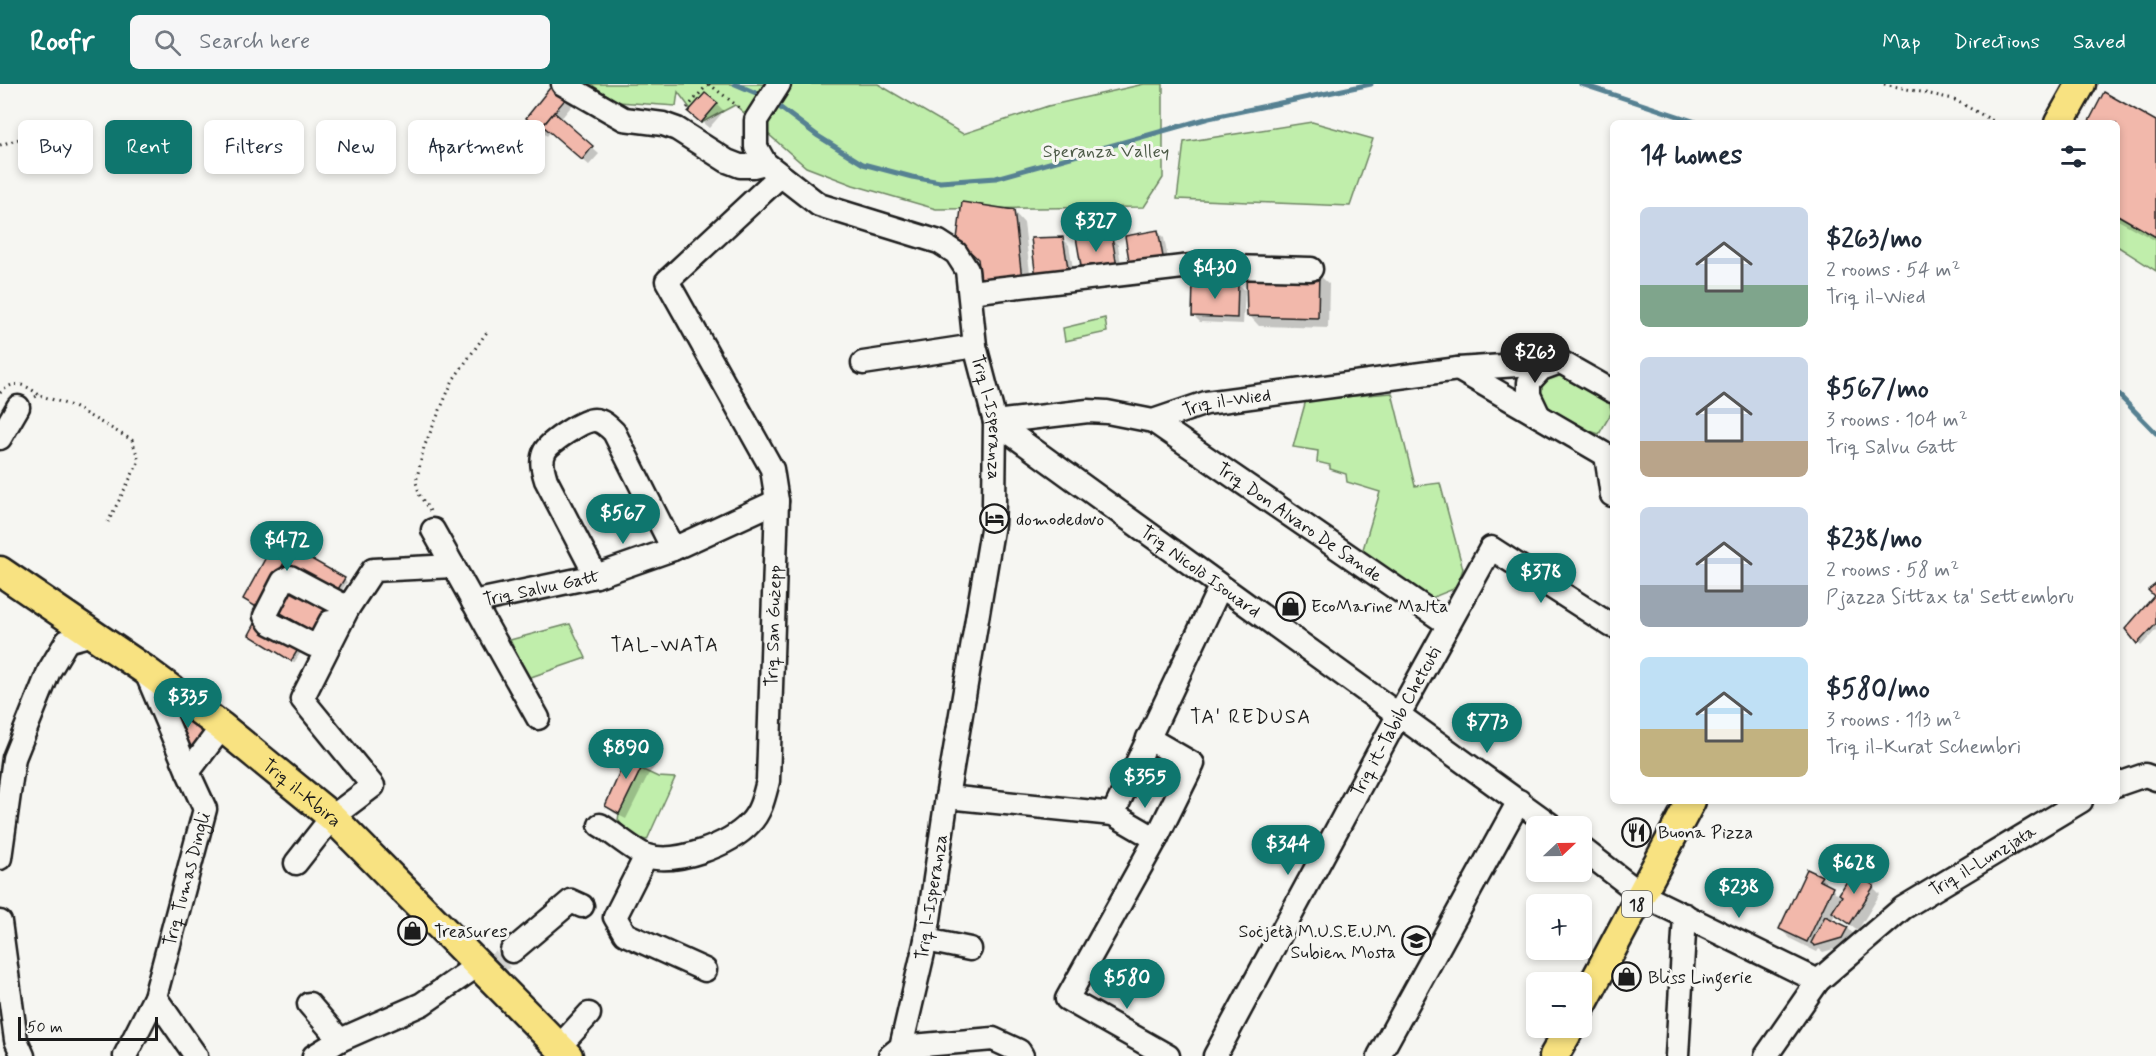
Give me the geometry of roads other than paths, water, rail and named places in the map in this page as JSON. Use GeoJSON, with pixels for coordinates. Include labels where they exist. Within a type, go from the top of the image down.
{"type":"FeatureCollection","features":[{"type":"Feature","properties":{"kind":"main road"},"geometry":{"type":"LineString","coordinates":[[2061,120],[2081,84]]}},
{"type":"Feature","properties":{"kind":"main road","name":"Triq il-Kbira"},"geometry":{"type":"LineString","coordinates":[[0,571],[145,670],[222,727],[332,817],[564,1052]]}},
{"type":"Feature","properties":{"kind":"main road","name":"18"},"geometry":{"type":"LineString","coordinates":[[1592,987],[1689,804]]}},
{"type":"Feature","properties":{"kind":"main road"},"geometry":{"type":"LineString","coordinates":[[1554,1056],[1564,1038]]}},
{"type":"Feature","properties":{"kind":"street"},"geometry":{"type":"LineString","coordinates":[[563,84],[624,119],[663,124],[677,129],[727,161],[740,166],[772,169]]}},
{"type":"Feature","properties":{"kind":"street"},"geometry":{"type":"LineString","coordinates":[[772,169],[756,147],[756,120],[779,84]]}},
{"type":"Feature","properties":{"kind":"street","name":"Triq San Ġużepp"},"geometry":{"type":"LineString","coordinates":[[600,825],[646,855],[673,858],[700,852],[726,841],[750,823],[762,804],[768,781],[777,501],[772,469],[668,281],[772,169]]}},
{"type":"Feature","properties":{"kind":"street","name":"Triq l-Isperanza"},"geometry":{"type":"LineString","coordinates":[[772,169],[819,205],[939,242],[956,253],[967,270],[975,346],[995,422],[993,524],[947,797],[926,940],[899,1053]]}},
{"type":"Feature","properties":{"kind":"street"},"geometry":{"type":"LineString","coordinates":[[970,292],[1191,266],[1311,269]]}},
{"type":"Feature","properties":{"kind":"street"},"geometry":{"type":"LineString","coordinates":[[864,363],[975,346]]}},
{"type":"Feature","properties":{"kind":"street"},"geometry":{"type":"LineString","coordinates":[[1539,416],[1529,395],[1529,382],[1541,369],[1561,362],[1610,390]]}},
{"type":"Feature","properties":{"kind":"street","name":"Triq il-Wied"},"geometry":{"type":"LineString","coordinates":[[1153,421],[1206,402],[1458,369],[1561,362]]}},
{"type":"Feature","properties":{"kind":"street"},"geometry":{"type":"LineString","coordinates":[[1458,369],[1539,416],[1609,449],[1610,464]]}},
{"type":"Feature","properties":{"kind":"street"},"geometry":{"type":"LineString","coordinates":[[0,438],[18,406]]}},
{"type":"Feature","properties":{"kind":"street"},"geometry":{"type":"LineString","coordinates":[[995,422],[1088,411],[1107,412],[1153,421]]}},
{"type":"Feature","properties":{"kind":"street"},"geometry":{"type":"LineString","coordinates":[[596,576],[546,480],[542,465],[545,452],[554,442],[582,423],[593,420],[606,423],[614,432],[673,549]]}},
{"type":"Feature","properties":{"kind":"street","name":"Triq Don Alvaro De Sande"},"geometry":{"type":"LineString","coordinates":[[1153,421],[1448,624]]}},
{"type":"Feature","properties":{"kind":"street","name":"Triq Nicolò Isouard"},"geometry":{"type":"LineString","coordinates":[[995,422],[1539,816]]}},
{"type":"Feature","properties":{"kind":"street","name":"Triq Salvu Gatt"},"geometry":{"type":"LineString","coordinates":[[473,602],[596,576],[673,549],[777,501]]}},
{"type":"Feature","properties":{"kind":"street"},"geometry":{"type":"LineString","coordinates":[[433,530],[538,718]]}},
{"type":"Feature","properties":{"kind":"street","name":"Triq it-Tabib Chetcuti"},"geometry":{"type":"LineString","coordinates":[[1215,1056],[1491,548],[1610,625]]}},
{"type":"Feature","properties":{"kind":"street"},"geometry":{"type":"LineString","coordinates":[[296,863],[332,817],[373,786],[302,699],[344,605],[373,570],[453,566]]}},
{"type":"Feature","properties":{"kind":"street"},"geometry":{"type":"LineString","coordinates":[[1113,814],[1220,587]]}},
{"type":"Feature","properties":{"kind":"street"},"geometry":{"type":"LineString","coordinates":[[0,858],[14,758],[49,671],[67,641],[93,634]]}},
{"type":"Feature","properties":{"kind":"street","name":"Triq Tumas Dingli"},"geometry":{"type":"LineString","coordinates":[[125,1056],[155,997],[205,808],[145,670]]}},
{"type":"Feature","properties":{"kind":"street"},"geometry":{"type":"LineString","coordinates":[[188,772],[222,727]]}},
{"type":"Feature","properties":{"kind":"street"},"geometry":{"type":"LineString","coordinates":[[1148,738],[1193,764],[1156,839],[1067,999],[1159,1054]]}},
{"type":"Feature","properties":{"kind":"street"},"geometry":{"type":"LineString","coordinates":[[2120,783],[2152,771]]}},
{"type":"Feature","properties":{"kind":"street"},"geometry":{"type":"LineString","coordinates":[[947,797],[1113,814],[1156,839]]}},
{"type":"Feature","properties":{"kind":"street"},"geometry":{"type":"LineString","coordinates":[[1379,1056],[1519,801]]}},
{"type":"Feature","properties":{"kind":"street","name":"Triq il-Lunzjata"},"geometry":{"type":"LineString","coordinates":[[1766,1056],[1818,981],[1903,908],[2076,804]]}},
{"type":"Feature","properties":{"kind":"street"},"geometry":{"type":"LineString","coordinates":[[646,855],[615,917],[625,934],[705,970]]}},
{"type":"Feature","properties":{"kind":"street"},"geometry":{"type":"LineString","coordinates":[[1592,856],[1642,895],[1818,981]]}},
{"type":"Feature","properties":{"kind":"street"},"geometry":{"type":"LineString","coordinates":[[512,951],[571,902],[582,906]]}},
{"type":"Feature","properties":{"kind":"street"},"geometry":{"type":"LineString","coordinates":[[1677,1056],[1685,915]]}},
{"type":"Feature","properties":{"kind":"street"},"geometry":{"type":"LineString","coordinates":[[0,922],[16,1040],[23,1056]]}},
{"type":"Feature","properties":{"kind":"street"},"geometry":{"type":"LineString","coordinates":[[926,940],[970,949]]}},
{"type":"Feature","properties":{"kind":"street"},"geometry":{"type":"LineString","coordinates":[[314,1056],[340,1040],[422,1005],[478,965]]}},
{"type":"Feature","properties":{"kind":"street"},"geometry":{"type":"LineString","coordinates":[[155,997],[196,1056]]}},
{"type":"Feature","properties":{"kind":"street"},"geometry":{"type":"LineString","coordinates":[[309,1004],[340,1040]]}},
{"type":"Feature","properties":{"kind":"street"},"geometry":{"type":"LineString","coordinates":[[564,1052],[589,1014]]}},
{"type":"Feature","properties":{"kind":"street"},"geometry":{"type":"LineString","coordinates":[[899,1053],[993,1040],[1019,1051],[1022,1056]]}},
{"type":"Feature","properties":{"kind":"waterway"},"geometry":{"type":"LineString","coordinates":[[735,84],[763,96]]}},
{"type":"Feature","properties":{"kind":"waterway"},"geometry":{"type":"LineString","coordinates":[[774,103],[818,136],[863,164],[940,182],[996,178],[1209,118],[1371,84]]}},
{"type":"Feature","properties":{"kind":"waterway"},"geometry":{"type":"LineString","coordinates":[[1581,84],[1690,120]]}},
{"type":"Feature","properties":{"kind":"waterway"},"geometry":{"type":"LineString","coordinates":[[2120,396],[2156,433]]}},
{"type":"Feature","properties":{"kind":"tunnel"},"geometry":{"type":"LineString","coordinates":[[486,973],[512,951]]}},
{"type":"Feature","properties":{"kind":"place","name":"domodedovo"},"geometry":{"type":"Point","coordinates":[995,519]}},
{"type":"Feature","properties":{"kind":"place","name":"EcoMarine Malta"},"geometry":{"type":"Point","coordinates":[1290,606]}},
{"type":"Feature","properties":{"kind":"place","name":"Buona Pizza"},"geometry":{"type":"Point","coordinates":[1637,832]}},
{"type":"Feature","properties":{"kind":"place","name":"Treasures"},"geometry":{"type":"Point","coordinates":[413,931]}},
{"type":"Feature","properties":{"kind":"place","name":"Soċjetà M.U.S.E.U.M. Subien Mosta"},"geometry":{"type":"Point","coordinates":[1417,941]}},
{"type":"Feature","properties":{"kind":"place","name":"Bliss Lingerie"},"geometry":{"type":"Point","coordinates":[1627,977]}},
{"type":"Feature","properties":{"kind":"district","name":"TAL-WATA"},"geometry":{"type":"Point","coordinates":[665,644]}},
{"type":"Feature","properties":{"kind":"district","name":"TA' REDUSA"},"geometry":{"type":"Point","coordinates":[1251,716]}},
{"type":"Feature","properties":{"kind":"park label","name":"Speranza Valley"},"geometry":{"type":"Point","coordinates":[1106,151]}}]}
